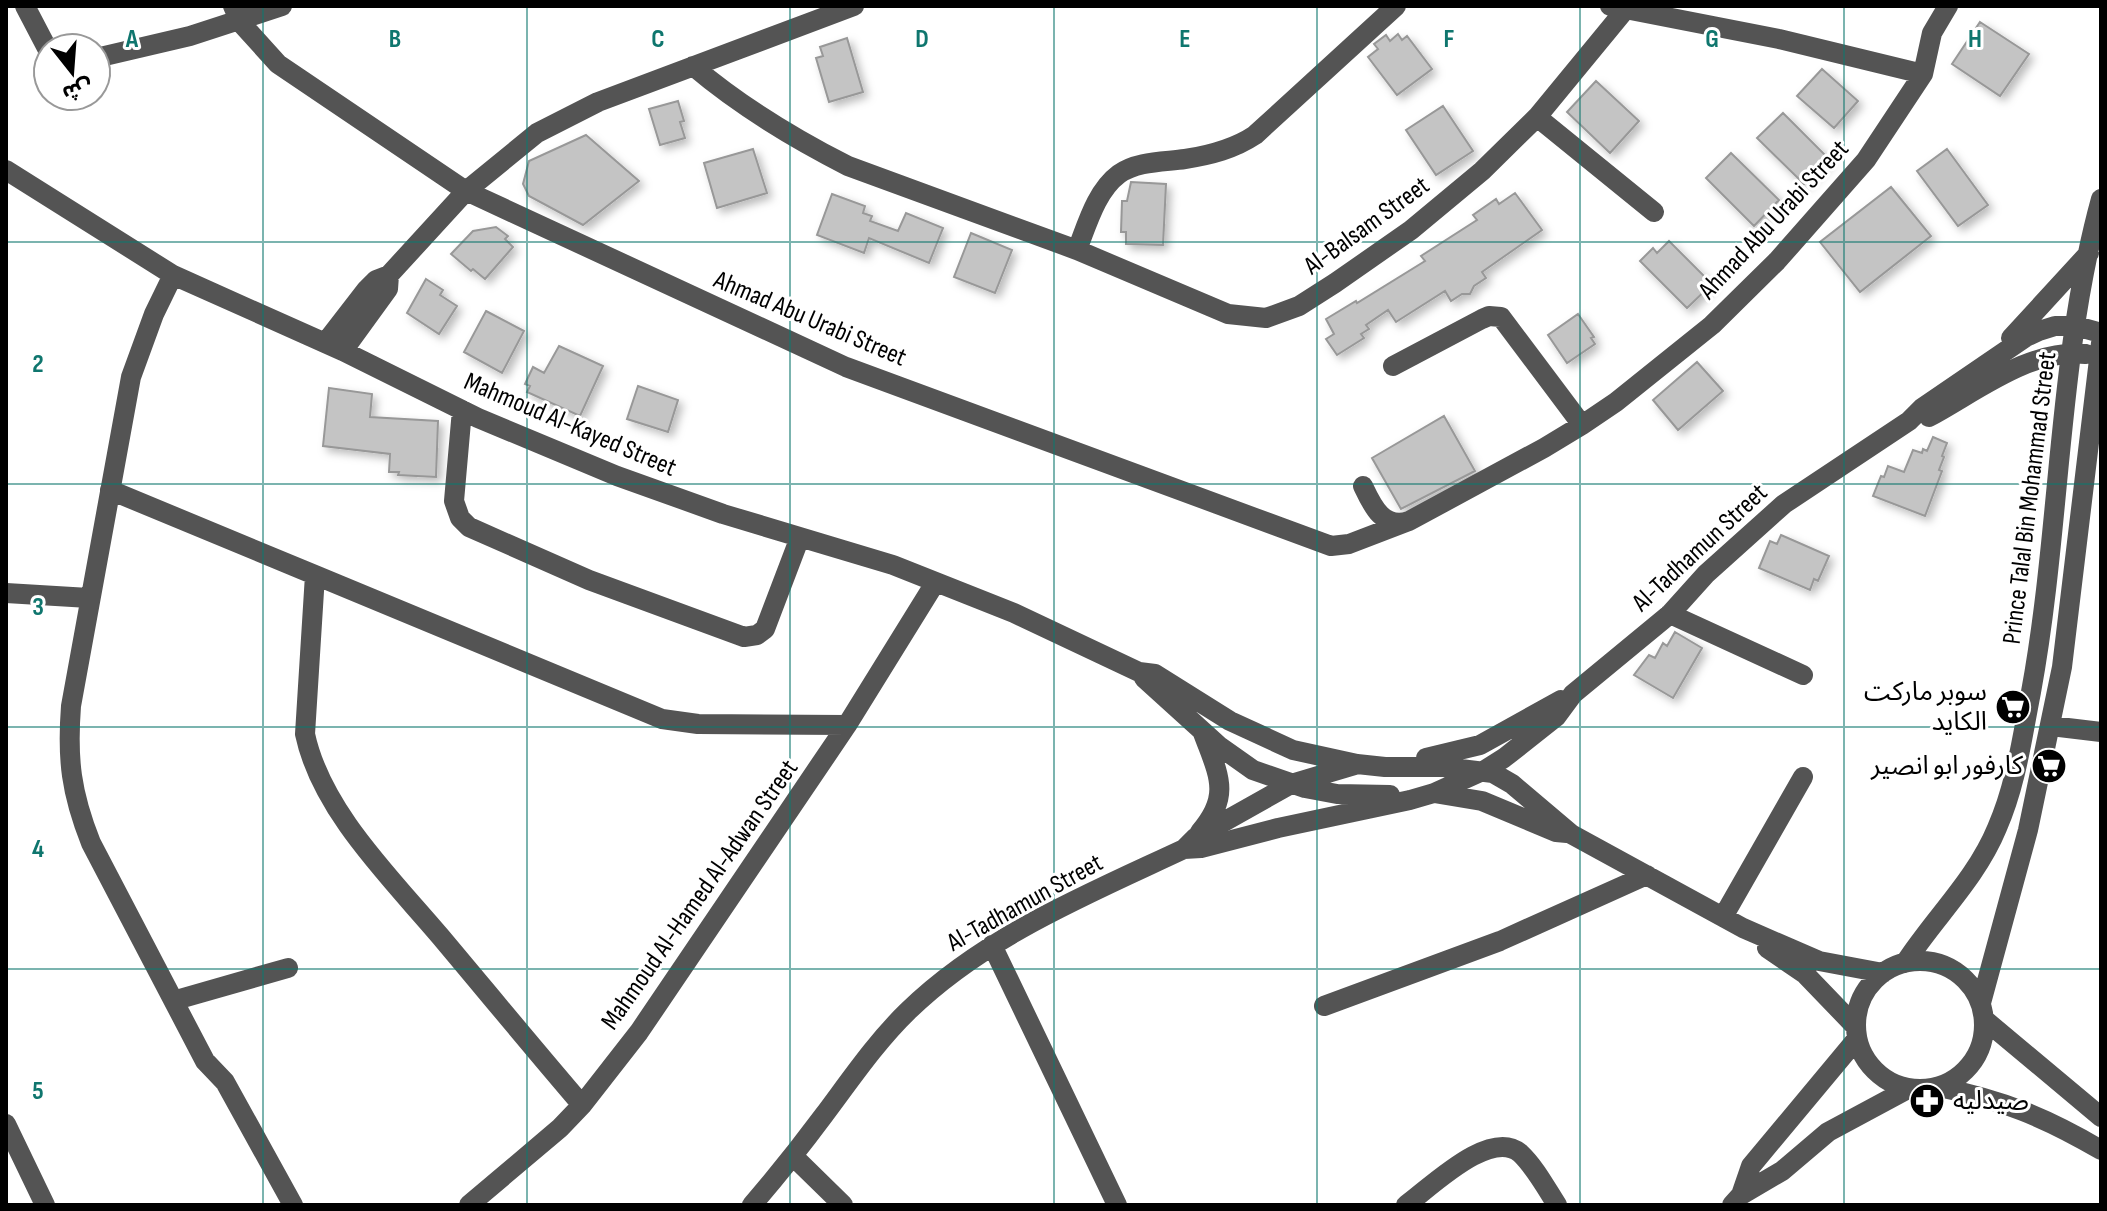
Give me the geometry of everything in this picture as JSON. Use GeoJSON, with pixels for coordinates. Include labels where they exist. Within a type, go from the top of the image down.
{"type":"FeatureCollection","features":[{"type":"Feature","properties":{"kind":"street"},"geometry":{"type":"LineString","coordinates":[[25,6],[39,32]]}},
{"type":"Feature","properties":{"kind":"street"},"geometry":{"type":"LineString","coordinates":[[112,55],[165,43],[236,14],[282,6]]}},
{"type":"Feature","properties":{"kind":"street"},"geometry":{"type":"LineString","coordinates":[[334,347],[388,289],[389,275],[466,191],[524,142],[566,117],[854,6]]}},
{"type":"Feature","properties":{"kind":"street"},"geometry":{"type":"LineString","coordinates":[[1077,250],[1097,203],[1119,174],[1135,166],[1204,155],[1240,145],[1255,135],[1396,6]]}},
{"type":"Feature","properties":{"kind":"street","name":"Ahmad Abu Urabi Street"},"geometry":{"type":"LineString","coordinates":[[236,14],[278,64],[466,191],[846,367],[1331,546],[1349,544],[1409,521],[1544,448],[1616,402],[1712,325],[1777,261],[1866,160],[1923,74],[1932,33],[1948,6]]}},
{"type":"Feature","properties":{"kind":"street"},"geometry":{"type":"LineString","coordinates":[[1617,8],[1779,39],[1923,74]]}},
{"type":"Feature","properties":{"kind":"street","name":"Al-Balsam Street"},"geometry":{"type":"LineString","coordinates":[[693,66],[747,108],[848,166],[1077,250],[1228,314],[1266,318],[1299,306],[1411,230],[1482,171],[1537,117],[1617,8]]}},
{"type":"Feature","properties":{"kind":"street"},"geometry":{"type":"LineString","coordinates":[[1537,117],[1654,212]]}},
{"type":"Feature","properties":{"kind":"street","name":"Mahmoud Al-Kayed Street"},"geometry":{"type":"LineString","coordinates":[[6,170],[173,275],[334,347],[462,410],[617,476],[723,514],[870,557],[1014,613],[1139,672],[1155,674],[1230,721],[1293,750],[1357,764],[1485,770],[1512,784],[1571,834],[1743,928],[1819,961],[1883,973]]}},
{"type":"Feature","properties":{"kind":"street","name":"Prince Talal Bin Mohammad Street"},"geometry":{"type":"LineString","coordinates":[[1905,963],[1975,870],[1997,828],[2015,774],[2042,633],[2076,326],[2101,199]]}},
{"type":"Feature","properties":{"kind":"street"},"geometry":{"type":"LineString","coordinates":[[1979,370],[2089,253]]}},
{"type":"Feature","properties":{"kind":"street"},"geometry":{"type":"LineString","coordinates":[[173,275],[154,314],[131,377],[71,706],[68,747],[71,782],[91,843],[176,1000],[205,1061],[225,1082],[293,1205]]}},
{"type":"Feature","properties":{"kind":"street"},"geometry":{"type":"LineString","coordinates":[[1393,366],[1482,319],[1501,317],[1582,425]]}},
{"type":"Feature","properties":{"kind":"street","name":"Al-Tadhamun Street"},"geometry":{"type":"LineString","coordinates":[[752,1205],[886,1034],[935,986],[992,945],[1190,843],[1291,784],[1357,764],[1404,761],[1460,751],[1515,727],[1573,694],[1670,614],[1706,574],[1784,504],[1909,421],[1922,408],[2039,331],[2055,326],[2076,326],[2101,333]]}},
{"type":"Feature","properties":{"kind":"street","name":"Prince Talal Bin Mohammad Street"},"geometry":{"type":"LineString","coordinates":[[1983,1011],[2051,726],[2064,652],[2100,352]]}},
{"type":"Feature","properties":{"kind":"street","name":"Al-Tadhamun Street"},"geometry":{"type":"LineString","coordinates":[[1909,421],[1927,418],[2037,360],[2073,353],[2100,352]]}},
{"type":"Feature","properties":{"kind":"street"},"geometry":{"type":"LineString","coordinates":[[462,410],[454,501],[460,518],[469,527],[589,580],[751,637],[765,629],[800,537]]}},
{"type":"Feature","properties":{"kind":"street"},"geometry":{"type":"LineString","coordinates":[[1363,486],[1376,512],[1388,521],[1401,524],[1409,521]]}},
{"type":"Feature","properties":{"kind":"street"},"geometry":{"type":"LineString","coordinates":[[110,490],[662,719],[698,724],[847,725]]}},
{"type":"Feature","properties":{"kind":"street"},"geometry":{"type":"LineString","coordinates":[[315,575],[305,734],[310,759],[319,780],[385,871],[582,1105]]}},
{"type":"Feature","properties":{"kind":"street","name":"Mahmoud Al-Hamed Al-Adwan Street"},"geometry":{"type":"LineString","coordinates":[[469,1205],[535,1151],[582,1105],[639,1032],[847,725],[935,583]]}},
{"type":"Feature","properties":{"kind":"street"},"geometry":{"type":"LineString","coordinates":[[6,593],[89,598]]}},
{"type":"Feature","properties":{"kind":"street"},"geometry":{"type":"LineString","coordinates":[[1670,614],[1803,675]]}},
{"type":"Feature","properties":{"kind":"street","name":"Mahmoud Al-Kayed Street"},"geometry":{"type":"LineString","coordinates":[[1139,672],[1148,684],[1239,762],[1272,778],[1353,795],[1434,793],[1482,801],[1556,832],[1571,834]]}},
{"type":"Feature","properties":{"kind":"street","name":"Al-Tadhamun Street"},"geometry":{"type":"LineString","coordinates":[[1190,843],[1201,848],[1434,793],[1504,758],[1556,717],[1573,694]]}},
{"type":"Feature","properties":{"kind":"street"},"geometry":{"type":"LineString","coordinates":[[2051,726],[2101,732]]}},
{"type":"Feature","properties":{"kind":"street"},"geometry":{"type":"LineString","coordinates":[[1190,843],[1213,817],[1221,789],[1201,729]]}},
{"type":"Feature","properties":{"kind":"street"},"geometry":{"type":"LineString","coordinates":[[1723,917],[1803,777]]}},
{"type":"Feature","properties":{"kind":"street"},"geometry":{"type":"LineString","coordinates":[[1324,1006],[1500,941],[1647,875]]}},
{"type":"Feature","properties":{"kind":"street","name":"Mahmoud Al-Kayed Street"},"geometry":{"type":"LineString","coordinates":[[1743,928],[1752,938],[1805,974],[1856,1034]]}},
{"type":"Feature","properties":{"kind":"street"},"geometry":{"type":"LineString","coordinates":[[992,945],[1117,1205]]}},
{"type":"Feature","properties":{"kind":"street"},"geometry":{"type":"LineString","coordinates":[[1908,1089],[1885,1080],[1868,1063],[1856,1034],[1859,1004],[1869,986],[1883,973],[1905,963],[1928,961],[1951,968],[1969,983],[1983,1011],[2101,1117]]}},
{"type":"Feature","properties":{"kind":"street"},"geometry":{"type":"LineString","coordinates":[[176,1000],[288,968]]}},
{"type":"Feature","properties":{"kind":"street"},"geometry":{"type":"LineString","coordinates":[[1939,1087],[1958,1078],[1974,1063],[1983,1043],[1983,1011]]}},
{"type":"Feature","properties":{"kind":"street"},"geometry":{"type":"LineString","coordinates":[[1736,1200],[1751,1166],[1856,1034]]}},
{"type":"Feature","properties":{"kind":"street"},"geometry":{"type":"LineString","coordinates":[[1736,1200],[1782,1171],[1828,1132],[1908,1089],[1939,1087],[2009,1104],[2059,1125],[2101,1150]]}},
{"type":"Feature","properties":{"kind":"street"},"geometry":{"type":"LineString","coordinates":[[6,1124],[45,1205]]}},
{"type":"Feature","properties":{"kind":"street"},"geometry":{"type":"LineString","coordinates":[[1406,1205],[1471,1157],[1494,1146],[1506,1146],[1519,1153],[1557,1205]]}},
{"type":"Feature","properties":{"kind":"street"},"geometry":{"type":"LineString","coordinates":[[793,1156],[843,1205]]}},
{"type":"Feature","properties":{"kind":"building"},"geometry":{"type":"Polygon","coordinates":[[[1980,22],[2029,54],[2000,96],[1952,64],[1980,22]]]}},
{"type":"Feature","properties":{"kind":"building"},"geometry":{"type":"Polygon","coordinates":[[[1398,34],[1402,40],[1407,36],[1432,69],[1397,95],[1368,57],[1378,49],[1374,44],[1386,35],[1390,41],[1398,34]]]}},
{"type":"Feature","properties":{"kind":"building"},"geometry":{"type":"Polygon","coordinates":[[[847,38],[863,92],[829,102],[816,58],[823,56],[820,47],[847,38]]]}},
{"type":"Feature","properties":{"kind":"building"},"geometry":{"type":"Polygon","coordinates":[[[1822,69],[1858,101],[1834,128],[1797,96],[1822,69]]]}},
{"type":"Feature","properties":{"kind":"building"},"geometry":{"type":"Polygon","coordinates":[[[1596,81],[1639,121],[1610,153],[1567,112],[1596,81]]]}},
{"type":"Feature","properties":{"kind":"building"},"geometry":{"type":"Polygon","coordinates":[[[678,101],[685,138],[660,145],[649,109],[678,101]]]}},
{"type":"Feature","properties":{"kind":"building"},"geometry":{"type":"Polygon","coordinates":[[[1443,106],[1473,151],[1436,175],[1406,130],[1443,106]]]}},
{"type":"Feature","properties":{"kind":"building"},"geometry":{"type":"Polygon","coordinates":[[[1783,113],[1829,159],[1804,184],[1757,138],[1783,113]]]}},
{"type":"Feature","properties":{"kind":"building"},"geometry":{"type":"Polygon","coordinates":[[[586,135],[639,181],[583,225],[529,196],[523,184],[529,161],[586,135]]]}},
{"type":"Feature","properties":{"kind":"building"},"geometry":{"type":"Polygon","coordinates":[[[753,149],[767,193],[717,208],[704,163],[753,149]]]}},
{"type":"Feature","properties":{"kind":"building"},"geometry":{"type":"Polygon","coordinates":[[[1947,149],[1988,205],[1958,226],[1917,171],[1947,149]]]}},
{"type":"Feature","properties":{"kind":"building"},"geometry":{"type":"Polygon","coordinates":[[[1731,153],[1779,200],[1754,226],[1706,178],[1731,153]]]}},
{"type":"Feature","properties":{"kind":"building"},"geometry":{"type":"Polygon","coordinates":[[[1131,182],[1166,184],[1163,245],[1126,244],[1126,232],[1121,232],[1122,201],[1127,201],[1131,182]]]}},
{"type":"Feature","properties":{"kind":"building"},"geometry":{"type":"Polygon","coordinates":[[[1891,187],[1931,236],[1860,292],[1820,242],[1891,187]]]}},
{"type":"Feature","properties":{"kind":"building"},"geometry":{"type":"Polygon","coordinates":[[[1515,193],[1542,230],[1482,272],[1486,278],[1474,286],[1470,294],[1462,294],[1451,301],[1445,291],[1396,322],[1388,310],[1366,325],[1369,329],[1361,334],[1364,338],[1337,355],[1326,339],[1334,334],[1326,319],[1425,261],[1421,256],[1477,220],[1473,215],[1496,199],[1499,204],[1515,193]]]}},
{"type":"Feature","properties":{"kind":"building"},"geometry":{"type":"Polygon","coordinates":[[[832,194],[865,206],[863,213],[872,216],[870,221],[898,231],[906,213],[943,228],[929,263],[869,238],[864,253],[817,235],[832,194]]]}},
{"type":"Feature","properties":{"kind":"building"},"geometry":{"type":"Polygon","coordinates":[[[496,227],[508,236],[505,239],[513,247],[485,279],[451,254],[473,231],[496,227]]]}},
{"type":"Feature","properties":{"kind":"building"},"geometry":{"type":"Polygon","coordinates":[[[971,233],[1012,250],[995,293],[954,277],[971,233]]]}},
{"type":"Feature","properties":{"kind":"building"},"geometry":{"type":"Polygon","coordinates":[[[1669,241],[1712,284],[1687,308],[1640,261],[1653,248],[1657,253],[1669,241]]]}},
{"type":"Feature","properties":{"kind":"building"},"geometry":{"type":"Polygon","coordinates":[[[426,279],[443,290],[440,295],[457,306],[439,334],[407,313],[426,279]]]}},
{"type":"Feature","properties":{"kind":"building"},"geometry":{"type":"Polygon","coordinates":[[[486,311],[524,331],[502,373],[464,352],[486,311]]]}},
{"type":"Feature","properties":{"kind":"building"},"geometry":{"type":"Polygon","coordinates":[[[1578,314],[1594,337],[1591,338],[1595,344],[1567,363],[1548,335],[1578,314]]]}},
{"type":"Feature","properties":{"kind":"building"},"geometry":{"type":"Polygon","coordinates":[[[559,346],[603,366],[580,416],[527,392],[530,386],[525,384],[533,367],[544,373],[559,346]]]}},
{"type":"Feature","properties":{"kind":"building"},"geometry":{"type":"Polygon","coordinates":[[[1697,362],[1723,391],[1678,430],[1653,400],[1697,362]]]}},
{"type":"Feature","properties":{"kind":"building"},"geometry":{"type":"Polygon","coordinates":[[[638,386],[678,400],[668,432],[627,419],[638,386]]]}},
{"type":"Feature","properties":{"kind":"building"},"geometry":{"type":"Polygon","coordinates":[[[329,388],[372,394],[370,417],[438,421],[436,477],[389,472],[390,454],[323,446],[329,388]]]}},
{"type":"Feature","properties":{"kind":"building"},"geometry":{"type":"Polygon","coordinates":[[[1444,416],[1475,471],[1401,509],[1372,458],[1444,416]]]}},
{"type":"Feature","properties":{"kind":"building"},"geometry":{"type":"Polygon","coordinates":[[[1933,437],[1947,443],[1939,470],[1942,471],[1925,516],[1873,496],[1888,466],[1904,472],[1913,450],[1927,451],[1933,437]]]}},
{"type":"Feature","properties":{"kind":"building"},"geometry":{"type":"Polygon","coordinates":[[[1781,535],[1829,556],[1818,581],[1814,579],[1810,590],[1759,568],[1770,541],[1777,544],[1781,535]]]}},
{"type":"Feature","properties":{"kind":"building"},"geometry":{"type":"Polygon","coordinates":[[[1675,632],[1702,648],[1673,698],[1634,675],[1649,655],[1655,658],[1663,643],[1667,646],[1675,632]]]}},
{"type":"Feature","properties":{"kind":"place","name":"سوبر ماركت الكايد"},"geometry":{"type":"Point","coordinates":[2013,707]}},
{"type":"Feature","properties":{"kind":"place","name":"كارفور ابو انصير"},"geometry":{"type":"Point","coordinates":[2049,766]}},
{"type":"Feature","properties":{"kind":"place","name":"صيدليه"},"geometry":{"type":"Point","coordinates":[1927,1101]}}]}
